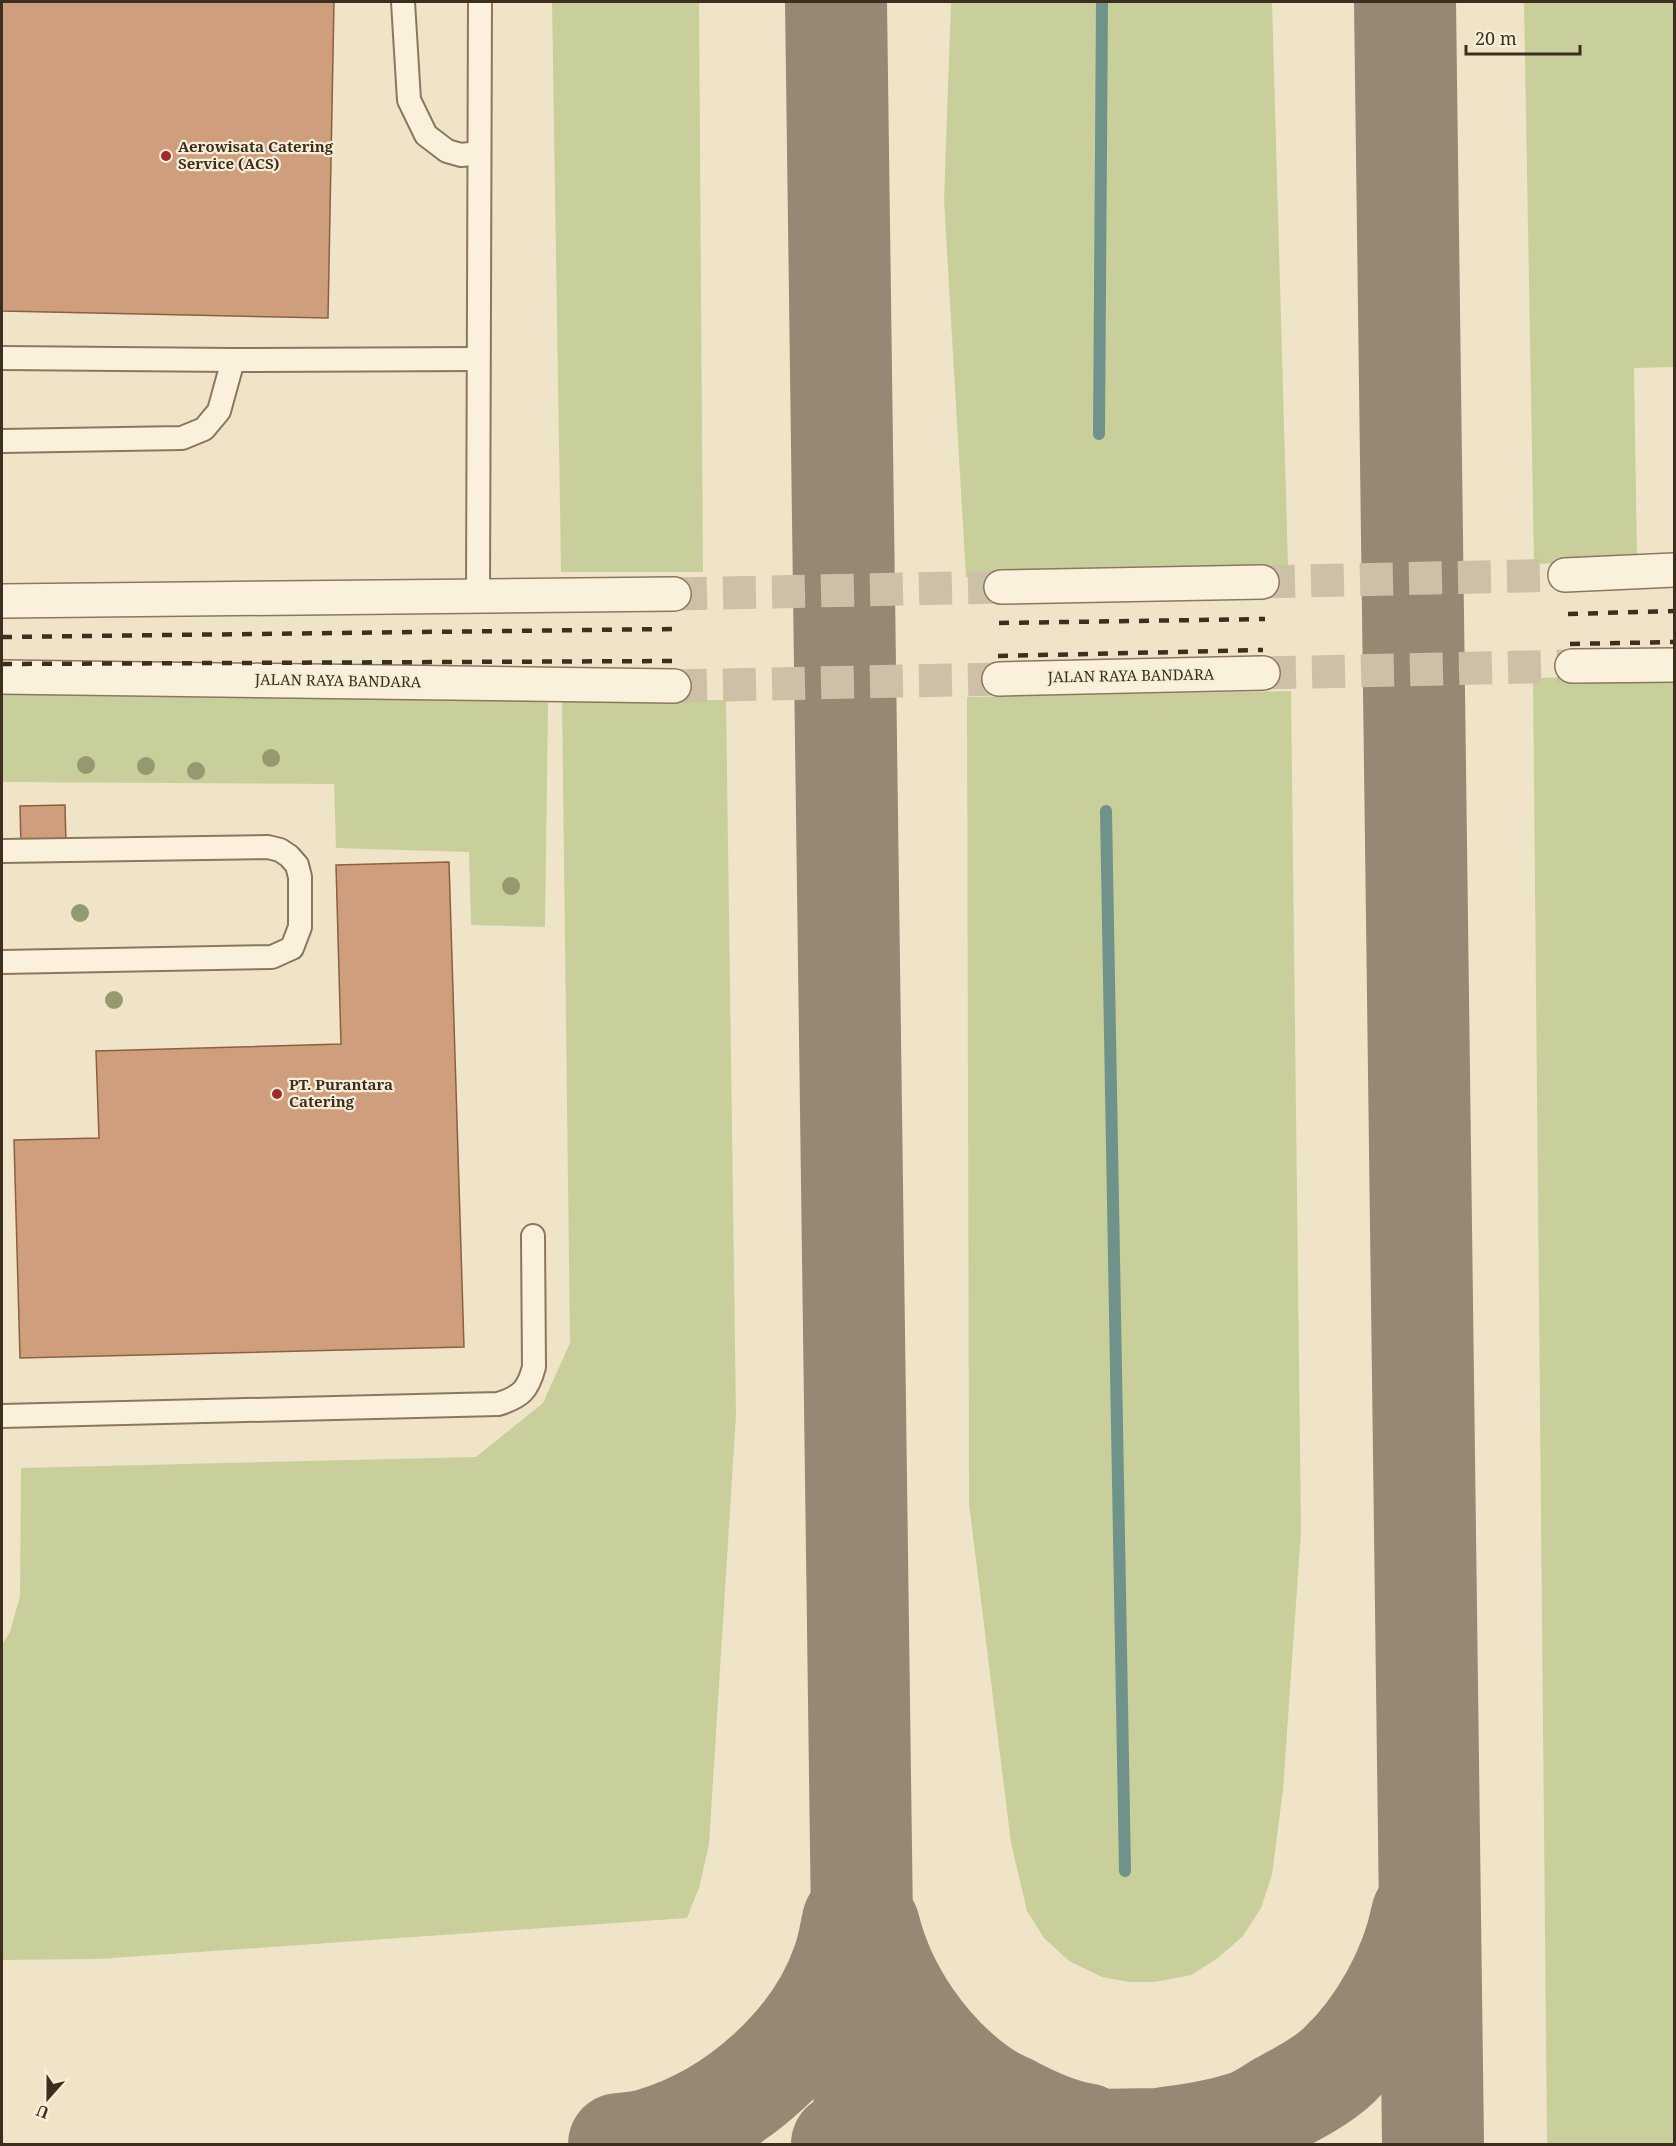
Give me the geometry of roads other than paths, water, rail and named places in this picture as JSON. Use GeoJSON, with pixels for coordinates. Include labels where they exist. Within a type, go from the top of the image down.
{"type":"FeatureCollection","features":[{"type":"Feature","properties":{"kind":"street"},"geometry":{"type":"LineString","coordinates":[[1565,575],[1674,570]]}},
{"type":"Feature","properties":{"kind":"street"},"geometry":{"type":"LineString","coordinates":[[1001,587],[1262,582]]}},
{"type":"Feature","properties":{"kind":"street"},"geometry":{"type":"LineString","coordinates":[[2,601],[674,594]]}},
{"type":"Feature","properties":{"kind":"street"},"geometry":{"type":"LineString","coordinates":[[1572,666],[1674,665]]}},
{"type":"Feature","properties":{"kind":"street","name":"JALAN RAYA BANDARA"},"geometry":{"type":"LineString","coordinates":[[999,679],[1263,673]]}},
{"type":"Feature","properties":{"kind":"street","name":"JALAN RAYA BANDARA"},"geometry":{"type":"LineString","coordinates":[[2,677],[675,686]]}},
{"type":"Feature","properties":{"kind":"lane"},"geometry":{"type":"LineString","coordinates":[[403,2],[410,100],[426,135],[447,151],[461,154],[479,153]]}},
{"type":"Feature","properties":{"kind":"lane"},"geometry":{"type":"LineString","coordinates":[[478,596],[480,2]]}},
{"type":"Feature","properties":{"kind":"lane"},"geometry":{"type":"LineString","coordinates":[[2,358],[233,360],[478,358]]}},
{"type":"Feature","properties":{"kind":"lane"},"geometry":{"type":"LineString","coordinates":[[2,441],[182,438],[204,429],[219,411],[233,360]]}},
{"type":"Feature","properties":{"kind":"lane"},"geometry":{"type":"LineString","coordinates":[[2,851],[268,847],[280,850],[297,865],[300,877],[300,927],[292,948],[272,957],[2,962]]}},
{"type":"Feature","properties":{"kind":"lane"},"geometry":{"type":"LineString","coordinates":[[2,1416],[498,1404],[514,1399],[529,1384],[534,1367],[533,1236]]}},
{"type":"Feature","properties":{"kind":"waterway"},"geometry":{"type":"LineString","coordinates":[[1099,434],[1102,2]]}},
{"type":"Feature","properties":{"kind":"waterway"},"geometry":{"type":"LineString","coordinates":[[1106,811],[1125,1871]]}},
{"type":"Feature","properties":{"kind":"tunnel"},"geometry":{"type":"LineString","coordinates":[[1262,582],[1565,575]]}},
{"type":"Feature","properties":{"kind":"tunnel"},"geometry":{"type":"LineString","coordinates":[[674,594],[1001,587]]}},
{"type":"Feature","properties":{"kind":"tunnel"},"geometry":{"type":"LineString","coordinates":[[1263,673],[1572,666]]}},
{"type":"Feature","properties":{"kind":"tunnel"},"geometry":{"type":"LineString","coordinates":[[674,686],[999,679]]}},
{"type":"Feature","properties":{"kind":"railway"},"geometry":{"type":"LineString","coordinates":[[1568,614],[1674,611]]}},
{"type":"Feature","properties":{"kind":"railway"},"geometry":{"type":"LineString","coordinates":[[999,623],[1265,619]]}},
{"type":"Feature","properties":{"kind":"railway"},"geometry":{"type":"LineString","coordinates":[[2,637],[673,629]]}},
{"type":"Feature","properties":{"kind":"railway"},"geometry":{"type":"LineString","coordinates":[[1570,644],[1674,642]]}},
{"type":"Feature","properties":{"kind":"railway"},"geometry":{"type":"LineString","coordinates":[[998,656],[1263,650]]}},
{"type":"Feature","properties":{"kind":"railway"},"geometry":{"type":"LineString","coordinates":[[2,664],[674,661]]}},
{"type":"Feature","properties":{"kind":"place","name":"Aerowisata Catering Service (ACS)"},"geometry":{"type":"Point","coordinates":[166,156]}},
{"type":"Feature","properties":{"kind":"place","name":"PT. Purantara Catering"},"geometry":{"type":"Point","coordinates":[277,1094]}}]}
